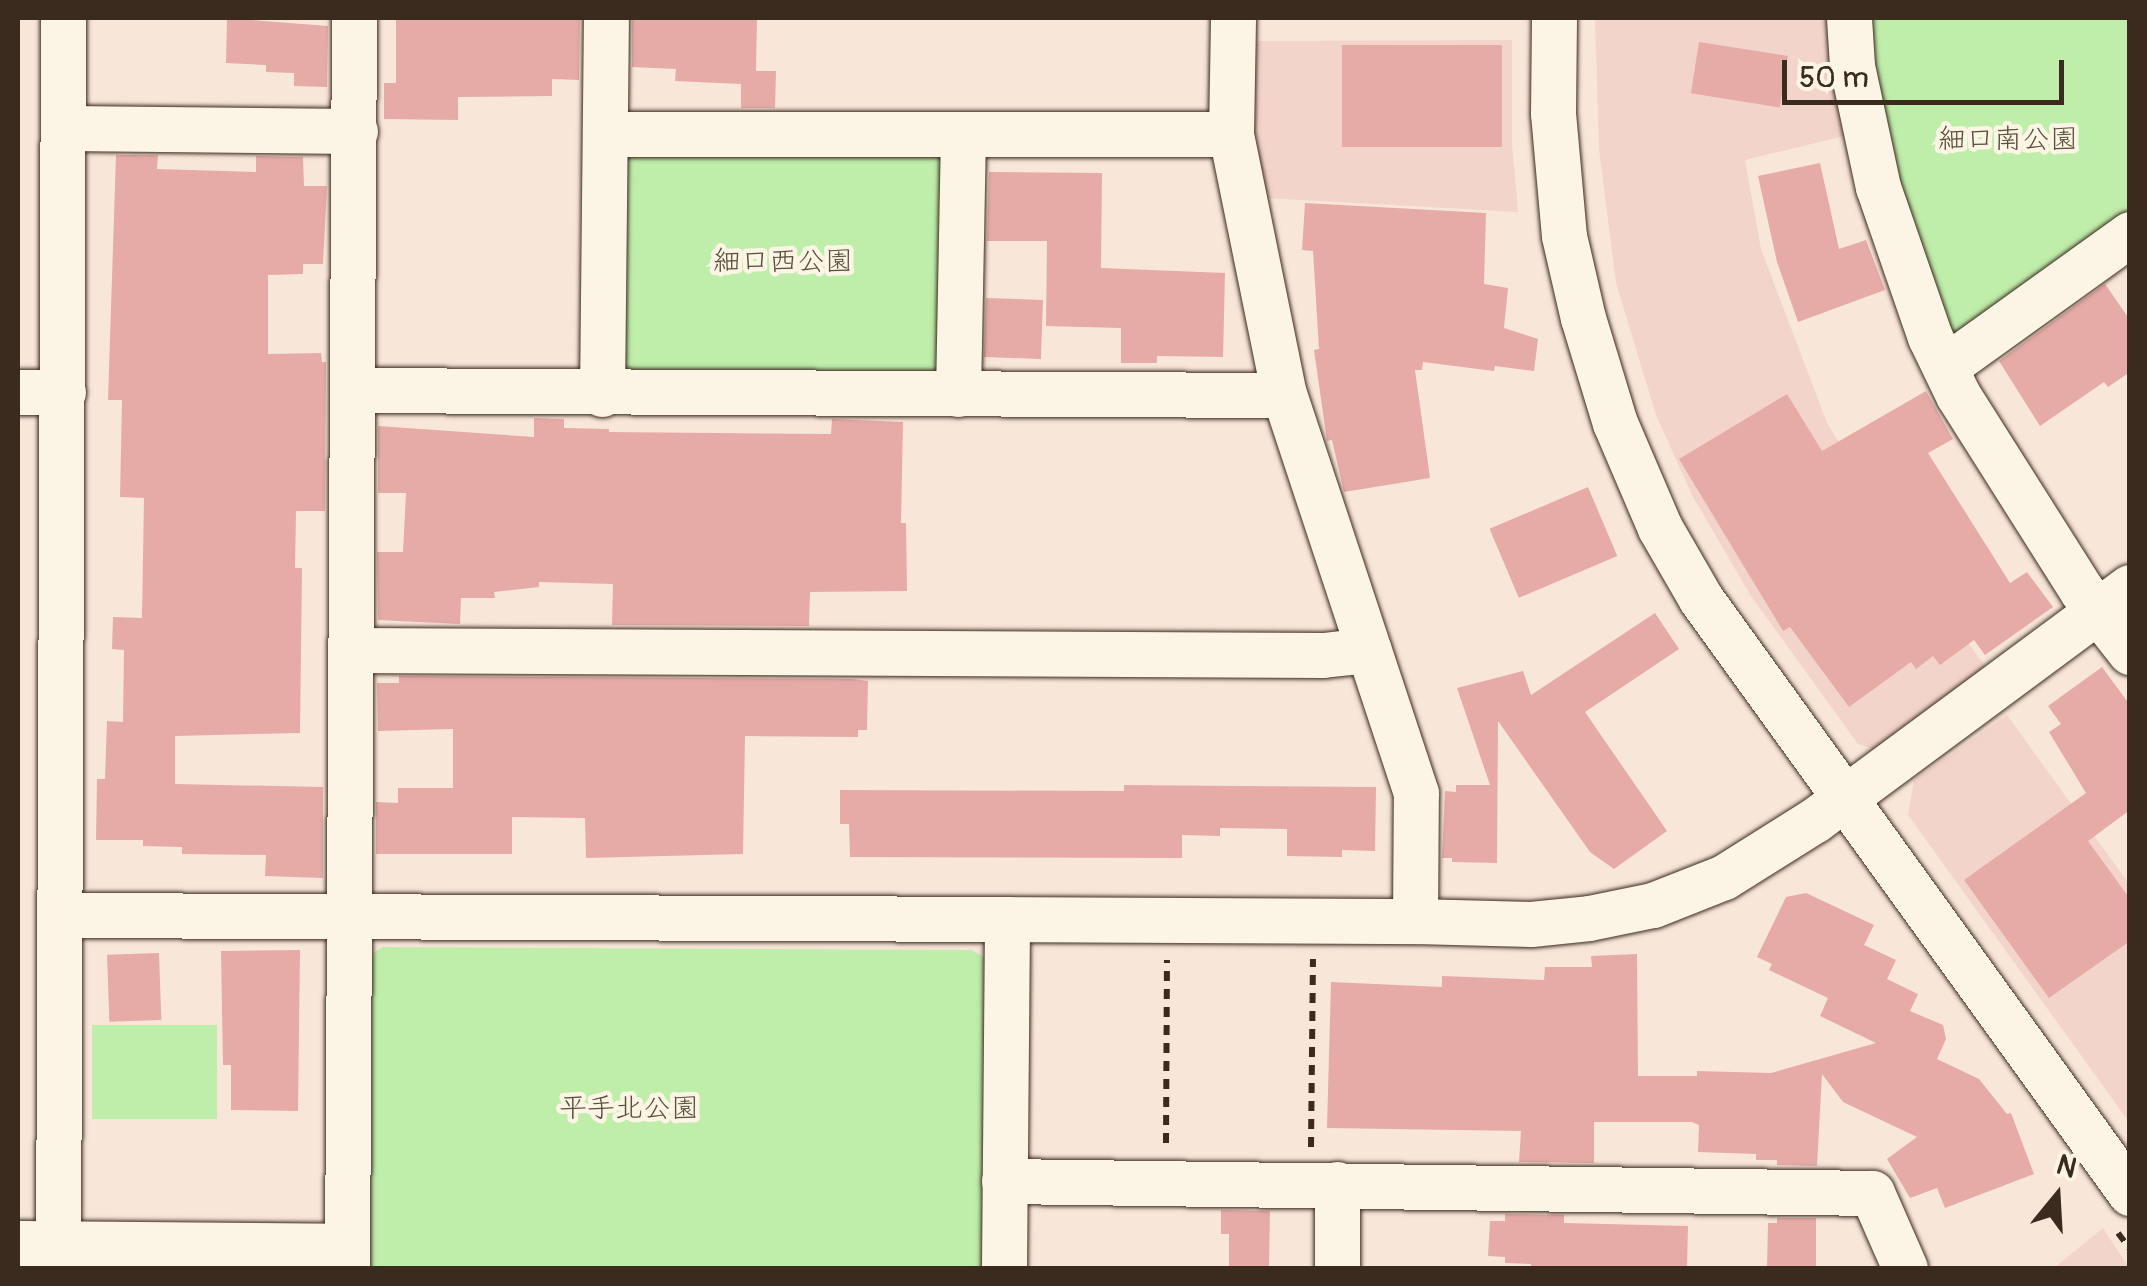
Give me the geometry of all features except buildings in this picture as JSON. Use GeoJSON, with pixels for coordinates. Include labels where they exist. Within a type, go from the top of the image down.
{"type":"FeatureCollection","features":[{"type":"Feature","properties":{"kind":"street"},"geometry":{"type":"LineString","coordinates":[[64,18],[59,915],[45,1251],[347,1257],[354,18]]}},
{"type":"Feature","properties":{"kind":"street"},"geometry":{"type":"LineString","coordinates":[[602,394],[606,18]]}},
{"type":"Feature","properties":{"kind":"street"},"geometry":{"type":"LineString","coordinates":[[1233,18],[1231,134],[1284,395],[1416,793],[1415,920]]}},
{"type":"Feature","properties":{"kind":"street"},"geometry":{"type":"LineString","coordinates":[[1554,18],[1554,113],[1564,236],[1583,318],[1615,423],[1660,528],[1701,599],[1843,798],[2118,1205]]}},
{"type":"Feature","properties":{"kind":"street"},"geometry":{"type":"LineString","coordinates":[[1849,18],[1852,66],[1886,220],[1958,395],[2113,599],[2130,652]]}},
{"type":"Feature","properties":{"kind":"street"},"geometry":{"type":"LineString","coordinates":[[65,128],[355,131]]}},
{"type":"Feature","properties":{"kind":"street"},"geometry":{"type":"LineString","coordinates":[[606,134],[1231,134]]}},
{"type":"Feature","properties":{"kind":"street"},"geometry":{"type":"LineString","coordinates":[[958,394],[962,136]]}},
{"type":"Feature","properties":{"kind":"street"},"geometry":{"type":"LineString","coordinates":[[1946,367],[2130,234]]}},
{"type":"Feature","properties":{"kind":"street"},"geometry":{"type":"LineString","coordinates":[[352,390],[1284,395]]}},
{"type":"Feature","properties":{"kind":"street"},"geometry":{"type":"LineString","coordinates":[[18,392],[63,392]]}},
{"type":"Feature","properties":{"kind":"street"},"geometry":{"type":"LineString","coordinates":[[59,915],[1415,920],[1532,924],[1589,918],[1653,905],[1724,877],[1843,798],[2113,599]]}},
{"type":"Feature","properties":{"kind":"street"},"geometry":{"type":"LineString","coordinates":[[350,650],[1323,655],[1369,650]]}},
{"type":"Feature","properties":{"kind":"street"},"geometry":{"type":"LineString","coordinates":[[1004,1268],[1007,919]]}},
{"type":"Feature","properties":{"kind":"street"},"geometry":{"type":"LineString","coordinates":[[1004,1182],[1872,1193],[1905,1268]]}},
{"type":"Feature","properties":{"kind":"street"},"geometry":{"type":"LineString","coordinates":[[1324,1184],[1337,1268]]}},
{"type":"Feature","properties":{"kind":"path"},"geometry":{"type":"LineString","coordinates":[[1152,1143],[1166,1143],[1168,946]]}},
{"type":"Feature","properties":{"kind":"path"},"geometry":{"type":"LineString","coordinates":[[1314,948],[1324,1184]]}},
{"type":"Feature","properties":{"kind":"path"},"geometry":{"type":"LineString","coordinates":[[2118,1205],[2130,1248]]}},
{"type":"Feature","properties":{"kind":"shaded area"},"geometry":{"type":"Polygon","coordinates":[[[1595,18],[1836,18],[1853,134],[1745,160],[1761,249],[1827,423],[1930,591],[1988,670],[1876,750],[1858,744],[1751,596],[1692,495],[1656,415],[1616,283],[1599,149],[1595,18]]]}},
{"type":"Feature","properties":{"kind":"shaded area"},"geometry":{"type":"Polygon","coordinates":[[[1512,40],[1512,144],[1518,212],[1266,198],[1254,135],[1255,41],[1512,40]]]}},
{"type":"Feature","properties":{"kind":"shaded area"},"geometry":{"type":"Polygon","coordinates":[[[2007,715],[2129,884],[2129,1122],[1908,815],[1914,780],[2007,715]]]}},
{"type":"Feature","properties":{"kind":"shaded area"},"geometry":{"type":"Polygon","coordinates":[[[2103,1228],[2129,1268],[2054,1268],[2103,1228]]]}},
{"type":"Feature","properties":{"kind":"green space","name":"細口南公園"},"geometry":{"type":"Polygon","coordinates":[[[1864,18],[2129,18],[2129,218],[1966,340],[1945,330],[1900,219],[1864,18]]]}},
{"type":"Feature","properties":{"kind":"green space","name":"細口西公園"},"geometry":{"type":"Polygon","coordinates":[[[929,146],[947,161],[947,361],[930,378],[638,379],[619,365],[620,162],[634,147],[929,146]]]}},
{"type":"Feature","properties":{"kind":"green space","name":"平手北公園"},"geometry":{"type":"Polygon","coordinates":[[[382,947],[972,950],[989,960],[987,1268],[364,1268],[366,959],[382,947]]]}},
{"type":"Feature","properties":{"kind":"green space"},"geometry":{"type":"Polygon","coordinates":[[[92,1025],[217,1025],[217,1119],[92,1119],[92,1025]]]}}]}
